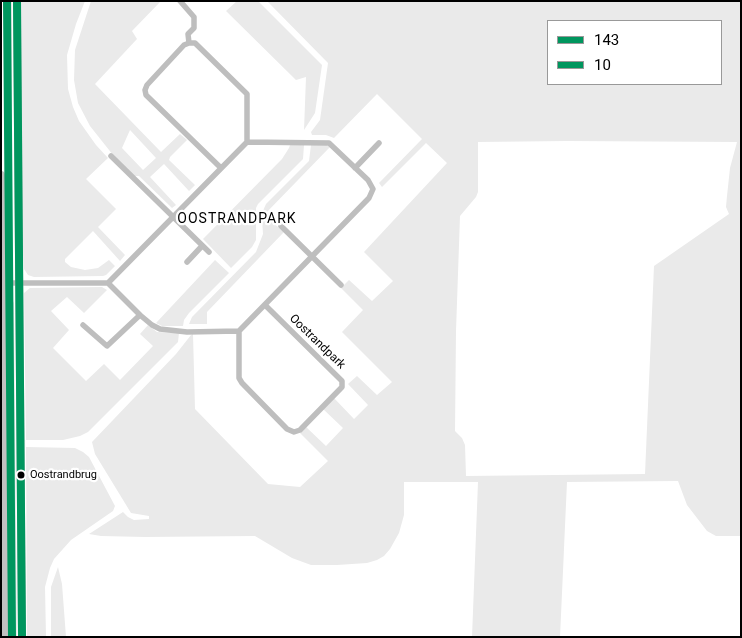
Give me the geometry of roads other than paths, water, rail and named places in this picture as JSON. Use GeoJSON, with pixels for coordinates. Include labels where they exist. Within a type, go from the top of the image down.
{"type":"FeatureCollection","features":[{"type":"Feature","properties":{"kind":"main road"},"geometry":{"type":"LineString","coordinates":[[17,1],[22,637]]}},
{"type":"Feature","properties":{"kind":"main road"},"geometry":{"type":"LineString","coordinates":[[1,175],[5,637]]}},
{"type":"Feature","properties":{"kind":"street"},"geometry":{"type":"LineString","coordinates":[[180,1],[194,16],[194,28],[188,34],[190,43]]}},
{"type":"Feature","properties":{"kind":"street"},"geometry":{"type":"LineString","coordinates":[[220,168],[146,96],[145,90],[147,85],[184,45],[195,44],[247,94],[247,142]]}},
{"type":"Feature","properties":{"kind":"street"},"geometry":{"type":"LineString","coordinates":[[2,283],[108,283],[247,142],[329,143],[368,180],[373,189],[369,198],[239,331],[187,332],[160,329],[140,315],[108,283]]}},
{"type":"Feature","properties":{"kind":"street"},"geometry":{"type":"LineString","coordinates":[[355,168],[379,144]]}},
{"type":"Feature","properties":{"kind":"street"},"geometry":{"type":"LineString","coordinates":[[111,156],[209,252]]}},
{"type":"Feature","properties":{"kind":"street"},"geometry":{"type":"LineString","coordinates":[[282,226],[341,284]]}},
{"type":"Feature","properties":{"kind":"street"},"geometry":{"type":"LineString","coordinates":[[187,262],[202,246]]}},
{"type":"Feature","properties":{"kind":"street","name":"Oostrandpark"},"geometry":{"type":"LineString","coordinates":[[239,331],[239,378],[242,383],[288,428],[294,432],[300,430],[342,386],[342,381],[265,306]]}},
{"type":"Feature","properties":{"kind":"street"},"geometry":{"type":"LineString","coordinates":[[83,325],[107,346],[140,315]]}},
{"type":"Feature","properties":{"kind":"place","name":"Oostrandbrug"},"geometry":{"type":"Point","coordinates":[21,475]}},
{"type":"Feature","properties":{"kind":"district","name":"OOSTRANDPARK"},"geometry":{"type":"Point","coordinates":[237,219]}}]}
